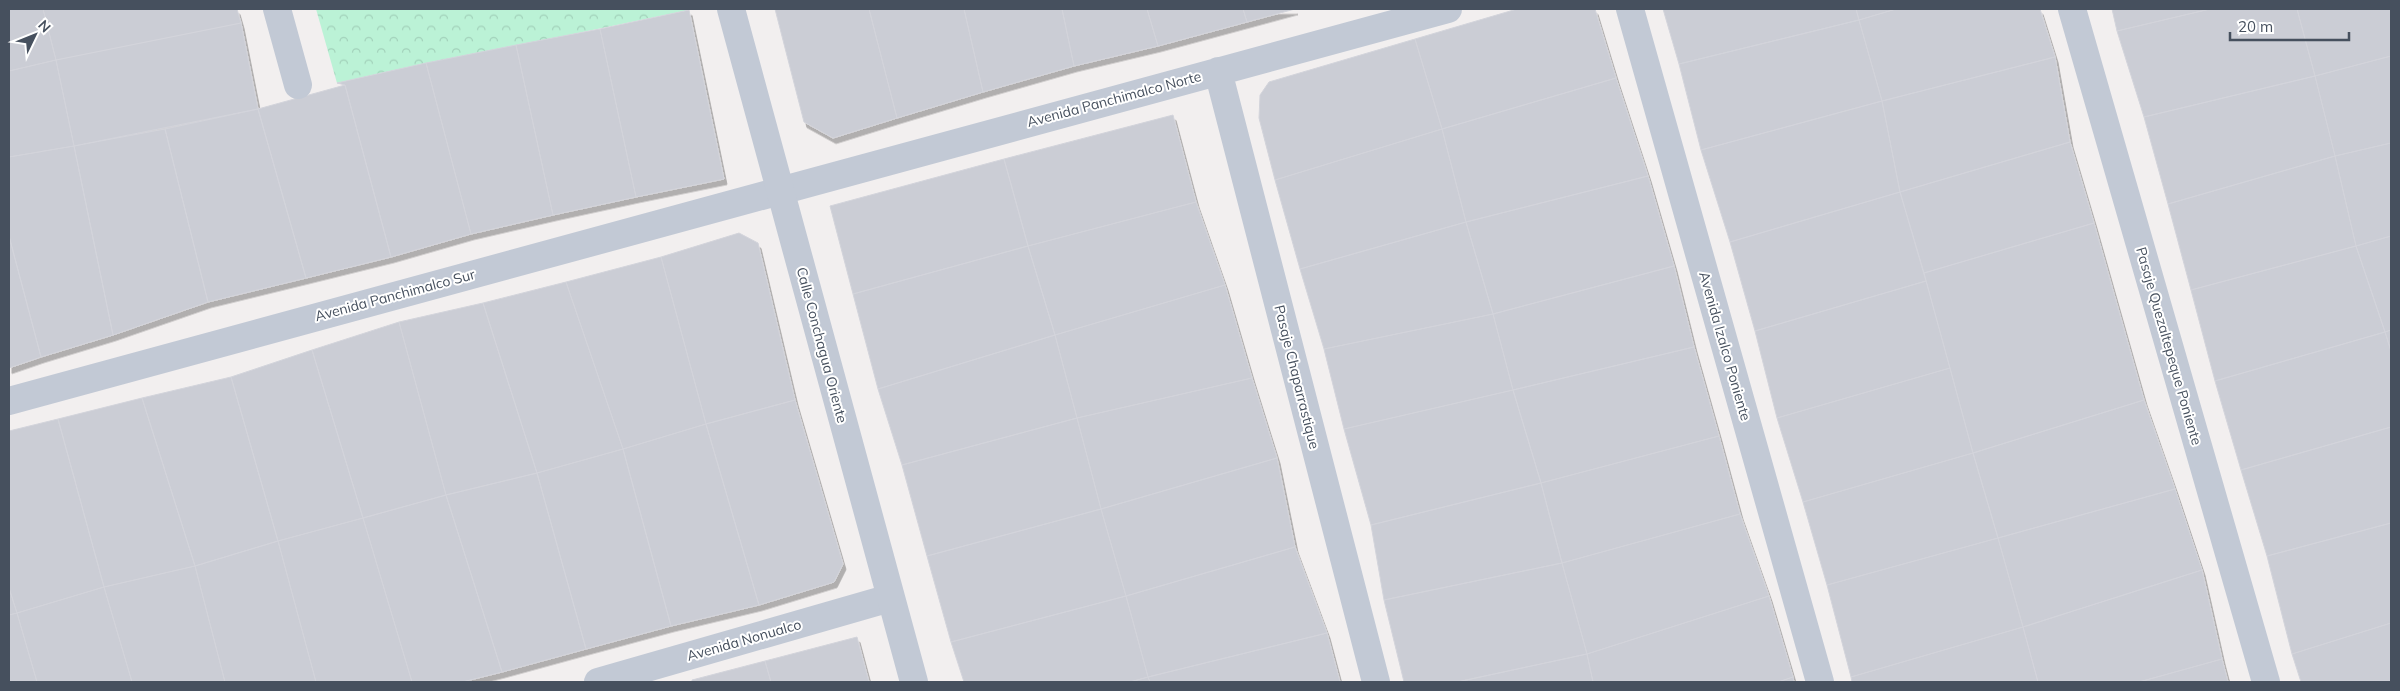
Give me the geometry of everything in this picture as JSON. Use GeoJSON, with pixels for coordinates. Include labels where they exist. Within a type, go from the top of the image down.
{"type":"FeatureCollection","features":[{"type":"Feature","properties":{"kind":"street"},"geometry":{"type":"LineString","coordinates":[[277,9],[298,84]]}},
{"type":"Feature","properties":{"kind":"street","name":"Calle Conchagua Oriente"},"geometry":{"type":"LineString","coordinates":[[731,9],[914,682]]}},
{"type":"Feature","properties":{"kind":"street","name":"Avenida Panchimalco Norte"},"geometry":{"type":"LineString","coordinates":[[781,190],[1448,9]]}},
{"type":"Feature","properties":{"kind":"street","name":"Avenida Izalco Poniente"},"geometry":{"type":"LineString","coordinates":[[1630,9],[1820,682]]}},
{"type":"Feature","properties":{"kind":"street","name":"Pasaje Quezaltepeque Poniente"},"geometry":{"type":"LineString","coordinates":[[2072,9],[2266,682]]}},
{"type":"Feature","properties":{"kind":"street","name":"Pasaje Chaparrastique"},"geometry":{"type":"LineString","coordinates":[[1218,71],[1376,682]]}},
{"type":"Feature","properties":{"kind":"street","name":"Avenida Panchimalco Sur"},"geometry":{"type":"LineString","coordinates":[[9,401],[781,190]]}},
{"type":"Feature","properties":{"kind":"street","name":"Avenida Nonualco"},"geometry":{"type":"LineString","coordinates":[[598,682],[890,598]]}},
{"type":"Feature","properties":{"kind":"green space"},"geometry":{"type":"Polygon","coordinates":[[[316,9],[689,9],[689,10],[337,83],[316,9]]]}},
{"type":"Feature","properties":{"kind":"building"},"geometry":{"type":"Polygon","coordinates":[[[9,9],[43,9],[56,60],[9,71],[9,9]]]}},
{"type":"Feature","properties":{"kind":"building"},"geometry":{"type":"Polygon","coordinates":[[[43,9],[237,9],[241,23],[56,60],[43,9]]]}},
{"type":"Feature","properties":{"kind":"building"},"geometry":{"type":"Polygon","coordinates":[[[775,9],[869,9],[897,118],[833,138],[804,122],[775,9]]]}},
{"type":"Feature","properties":{"kind":"building"},"geometry":{"type":"Polygon","coordinates":[[[869,9],[964,9],[983,92],[897,118],[869,9]]]}},
{"type":"Feature","properties":{"kind":"building"},"geometry":{"type":"Polygon","coordinates":[[[964,9],[1062,9],[1074,66],[983,92],[964,9]]]}},
{"type":"Feature","properties":{"kind":"building"},"geometry":{"type":"Polygon","coordinates":[[[1062,9],[1147,9],[1158,46],[1074,66],[1062,9]]]}},
{"type":"Feature","properties":{"kind":"building"},"geometry":{"type":"Polygon","coordinates":[[[1147,9],[1243,9],[1247,22],[1158,46],[1147,9]]]}},
{"type":"Feature","properties":{"kind":"building"},"geometry":{"type":"Polygon","coordinates":[[[1243,9],[1295,9],[1247,22],[1243,9]]]}},
{"type":"Feature","properties":{"kind":"building"},"geometry":{"type":"Polygon","coordinates":[[[1517,9],[1595,9],[1616,78],[1442,129],[1415,39],[1517,9]]]}},
{"type":"Feature","properties":{"kind":"building"},"geometry":{"type":"Polygon","coordinates":[[[1663,9],[1856,9],[1859,20],[1679,64],[1663,9]]]}},
{"type":"Feature","properties":{"kind":"building"},"geometry":{"type":"Polygon","coordinates":[[[1856,9],[1896,9],[1859,20],[1856,9]]]}},
{"type":"Feature","properties":{"kind":"building"},"geometry":{"type":"Polygon","coordinates":[[[1896,9],[2040,9],[2055,57],[1882,101],[1859,20],[1896,9]]]}},
{"type":"Feature","properties":{"kind":"building"},"geometry":{"type":"Polygon","coordinates":[[[2112,9],[2210,9],[2117,31],[2112,9]]]}},
{"type":"Feature","properties":{"kind":"building"},"geometry":{"type":"Polygon","coordinates":[[[2210,9],[2297,9],[2315,76],[2144,117],[2117,31],[2210,9]]]}},
{"type":"Feature","properties":{"kind":"building"},"geometry":{"type":"Polygon","coordinates":[[[2297,9],[2391,9],[2391,56],[2315,76],[2297,9]]]}},
{"type":"Feature","properties":{"kind":"building"},"geometry":{"type":"Polygon","coordinates":[[[689,10],[724,179],[636,197],[600,29],[689,10]]]}},
{"type":"Feature","properties":{"kind":"building"},"geometry":{"type":"Polygon","coordinates":[[[1859,20],[1882,101],[1701,150],[1679,64],[1859,20]]]}},
{"type":"Feature","properties":{"kind":"building"},"geometry":{"type":"Polygon","coordinates":[[[241,23],[258,109],[74,146],[56,60],[241,23]]]}},
{"type":"Feature","properties":{"kind":"building"},"geometry":{"type":"Polygon","coordinates":[[[600,29],[636,197],[553,215],[516,45],[600,29]]]}},
{"type":"Feature","properties":{"kind":"building"},"geometry":{"type":"Polygon","coordinates":[[[1415,39],[1442,129],[1275,180],[1259,118],[1260,95],[1269,82],[1415,39]]]}},
{"type":"Feature","properties":{"kind":"building"},"geometry":{"type":"Polygon","coordinates":[[[516,45],[553,215],[471,234],[426,63],[516,45]]]}},
{"type":"Feature","properties":{"kind":"building"},"geometry":{"type":"Polygon","coordinates":[[[2391,56],[2391,143],[2335,156],[2315,76],[2391,56]]]}},
{"type":"Feature","properties":{"kind":"building"},"geometry":{"type":"Polygon","coordinates":[[[2055,57],[2070,142],[1900,192],[1882,101],[2055,57]]]}},
{"type":"Feature","properties":{"kind":"building"},"geometry":{"type":"Polygon","coordinates":[[[56,60],[74,146],[9,157],[9,71],[56,60]]]}},
{"type":"Feature","properties":{"kind":"building"},"geometry":{"type":"Polygon","coordinates":[[[426,63],[471,234],[391,257],[345,85],[337,83],[426,63]]]}},
{"type":"Feature","properties":{"kind":"building"},"geometry":{"type":"Polygon","coordinates":[[[2315,76],[2335,156],[2168,204],[2144,117],[2315,76]]]}},
{"type":"Feature","properties":{"kind":"building"},"geometry":{"type":"Polygon","coordinates":[[[1616,78],[1648,176],[1466,222],[1442,129],[1616,78]]]}},
{"type":"Feature","properties":{"kind":"building"},"geometry":{"type":"Polygon","coordinates":[[[345,85],[391,257],[306,278],[258,109],[345,85]]]}},
{"type":"Feature","properties":{"kind":"building"},"geometry":{"type":"Polygon","coordinates":[[[1882,101],[1900,192],[1730,242],[1701,150],[1882,101]]]}},
{"type":"Feature","properties":{"kind":"building"},"geometry":{"type":"Polygon","coordinates":[[[258,109],[306,278],[208,302],[165,129],[258,109]]]}},
{"type":"Feature","properties":{"kind":"building"},"geometry":{"type":"Polygon","coordinates":[[[1173,115],[1196,202],[1028,246],[1004,159],[1173,115]]]}},
{"type":"Feature","properties":{"kind":"building"},"geometry":{"type":"Polygon","coordinates":[[[165,129],[208,302],[113,335],[74,146],[165,129]]]}},
{"type":"Feature","properties":{"kind":"building"},"geometry":{"type":"Polygon","coordinates":[[[1442,129],[1466,222],[1300,269],[1275,180],[1442,129]]]}},
{"type":"Feature","properties":{"kind":"building"},"geometry":{"type":"Polygon","coordinates":[[[2070,142],[2094,223],[1924,273],[1900,192],[2070,142]]]}},
{"type":"Feature","properties":{"kind":"building"},"geometry":{"type":"Polygon","coordinates":[[[2391,143],[2391,236],[2356,246],[2335,156],[2391,143]]]}},
{"type":"Feature","properties":{"kind":"building"},"geometry":{"type":"Polygon","coordinates":[[[74,146],[113,335],[41,357],[9,236],[9,157],[74,146]]]}},
{"type":"Feature","properties":{"kind":"building"},"geometry":{"type":"Polygon","coordinates":[[[2335,156],[2356,246],[2191,290],[2168,204],[2335,156]]]}},
{"type":"Feature","properties":{"kind":"building"},"geometry":{"type":"Polygon","coordinates":[[[1004,159],[1028,246],[853,294],[830,206],[1004,159]]]}},
{"type":"Feature","properties":{"kind":"building"},"geometry":{"type":"Polygon","coordinates":[[[1648,176],[1674,266],[1493,314],[1466,222],[1648,176]]]}},
{"type":"Feature","properties":{"kind":"building"},"geometry":{"type":"Polygon","coordinates":[[[1900,192],[1926,281],[1755,331],[1730,242],[1900,192]]]}},
{"type":"Feature","properties":{"kind":"building"},"geometry":{"type":"Polygon","coordinates":[[[1196,202],[1225,285],[1055,335],[1028,246],[1196,202]]]}},
{"type":"Feature","properties":{"kind":"building"},"geometry":{"type":"Polygon","coordinates":[[[1466,222],[1493,314],[1324,349],[1300,269],[1466,222]]]}},
{"type":"Feature","properties":{"kind":"building"},"geometry":{"type":"Polygon","coordinates":[[[2094,223],[2144,400],[1973,453],[1924,273],[2094,223]]]}},
{"type":"Feature","properties":{"kind":"building"},"geometry":{"type":"Polygon","coordinates":[[[739,233],[758,243],[795,400],[706,424],[661,257],[739,233]]]}},
{"type":"Feature","properties":{"kind":"building"},"geometry":{"type":"Polygon","coordinates":[[[9,236],[41,357],[9,368],[9,236]]]}},
{"type":"Feature","properties":{"kind":"building"},"geometry":{"type":"Polygon","coordinates":[[[2391,236],[2391,330],[2385,332],[2356,246],[2391,236]]]}},
{"type":"Feature","properties":{"kind":"building"},"geometry":{"type":"Polygon","coordinates":[[[1028,246],[1055,335],[878,389],[853,294],[1028,246]]]}},
{"type":"Feature","properties":{"kind":"building"},"geometry":{"type":"Polygon","coordinates":[[[2356,246],[2385,332],[2215,381],[2191,290],[2356,246]]]}},
{"type":"Feature","properties":{"kind":"building"},"geometry":{"type":"Polygon","coordinates":[[[661,257],[706,424],[623,449],[566,282],[661,257]]]}},
{"type":"Feature","properties":{"kind":"building"},"geometry":{"type":"Polygon","coordinates":[[[1674,266],[1694,347],[1513,390],[1493,314],[1674,266]]]}},
{"type":"Feature","properties":{"kind":"building"},"geometry":{"type":"Polygon","coordinates":[[[1926,281],[1950,368],[1777,418],[1755,331],[1926,281]]]}},
{"type":"Feature","properties":{"kind":"building"},"geometry":{"type":"Polygon","coordinates":[[[566,282],[623,449],[537,473],[483,303],[566,282]]]}},
{"type":"Feature","properties":{"kind":"building"},"geometry":{"type":"Polygon","coordinates":[[[1225,285],[1252,378],[1077,418],[1055,335],[1225,285]]]}},
{"type":"Feature","properties":{"kind":"building"},"geometry":{"type":"Polygon","coordinates":[[[483,303],[537,473],[446,495],[399,322],[483,303]]]}},
{"type":"Feature","properties":{"kind":"building"},"geometry":{"type":"Polygon","coordinates":[[[1493,314],[1513,390],[1344,429],[1324,349],[1493,314]]]}},
{"type":"Feature","properties":{"kind":"building"},"geometry":{"type":"Polygon","coordinates":[[[399,322],[446,495],[363,518],[312,350],[399,322]]]}},
{"type":"Feature","properties":{"kind":"building"},"geometry":{"type":"Polygon","coordinates":[[[2391,330],[2391,351],[2385,332],[2391,330]]]}},
{"type":"Feature","properties":{"kind":"building"},"geometry":{"type":"Polygon","coordinates":[[[2385,332],[2391,351],[2391,427],[2241,470],[2215,381],[2385,332]]]}},
{"type":"Feature","properties":{"kind":"building"},"geometry":{"type":"Polygon","coordinates":[[[1055,335],[1077,418],[902,465],[878,389],[1055,335]]]}},
{"type":"Feature","properties":{"kind":"building"},"geometry":{"type":"Polygon","coordinates":[[[1694,347],[1719,436],[1541,483],[1513,390],[1694,347]]]}},
{"type":"Feature","properties":{"kind":"building"},"geometry":{"type":"Polygon","coordinates":[[[312,350],[363,518],[278,541],[231,377],[312,350]]]}},
{"type":"Feature","properties":{"kind":"building"},"geometry":{"type":"Polygon","coordinates":[[[1950,368],[1973,453],[1803,502],[1777,418],[1950,368]]]}},
{"type":"Feature","properties":{"kind":"building"},"geometry":{"type":"Polygon","coordinates":[[[231,377],[278,541],[195,566],[142,398],[231,377]]]}},
{"type":"Feature","properties":{"kind":"building"},"geometry":{"type":"Polygon","coordinates":[[[1252,378],[1277,458],[1101,509],[1077,418],[1252,378]]]}},
{"type":"Feature","properties":{"kind":"building"},"geometry":{"type":"Polygon","coordinates":[[[1513,390],[1541,483],[1371,525],[1344,429],[1513,390]]]}},
{"type":"Feature","properties":{"kind":"building"},"geometry":{"type":"Polygon","coordinates":[[[142,398],[195,566],[104,587],[58,419],[142,398]]]}},
{"type":"Feature","properties":{"kind":"building"},"geometry":{"type":"Polygon","coordinates":[[[795,400],[843,564],[834,582],[759,605],[706,424],[795,400]]]}},
{"type":"Feature","properties":{"kind":"building"},"geometry":{"type":"Polygon","coordinates":[[[2144,400],[2175,489],[1998,538],[1973,453],[2144,400]]]}},
{"type":"Feature","properties":{"kind":"building"},"geometry":{"type":"Polygon","coordinates":[[[1077,418],[1101,509],[927,556],[902,465],[1077,418]]]}},
{"type":"Feature","properties":{"kind":"building"},"geometry":{"type":"Polygon","coordinates":[[[58,419],[104,587],[17,613],[9,588],[9,431],[58,419]]]}},
{"type":"Feature","properties":{"kind":"building"},"geometry":{"type":"Polygon","coordinates":[[[706,424],[759,605],[671,626],[623,449],[706,424]]]}},
{"type":"Feature","properties":{"kind":"building"},"geometry":{"type":"Polygon","coordinates":[[[2391,427],[2391,523],[2267,556],[2241,470],[2391,427]]]}},
{"type":"Feature","properties":{"kind":"building"},"geometry":{"type":"Polygon","coordinates":[[[1719,436],[1740,514],[1562,563],[1541,483],[1719,436]]]}},
{"type":"Feature","properties":{"kind":"building"},"geometry":{"type":"Polygon","coordinates":[[[623,449],[671,626],[586,649],[537,473],[623,449]]]}},
{"type":"Feature","properties":{"kind":"building"},"geometry":{"type":"Polygon","coordinates":[[[1973,453],[1998,538],[1827,585],[1803,502],[1973,453]]]}},
{"type":"Feature","properties":{"kind":"building"},"geometry":{"type":"Polygon","coordinates":[[[1277,458],[1295,547],[1126,596],[1101,509],[1277,458]]]}},
{"type":"Feature","properties":{"kind":"building"},"geometry":{"type":"Polygon","coordinates":[[[537,473],[586,649],[502,672],[446,495],[537,473]]]}},
{"type":"Feature","properties":{"kind":"building"},"geometry":{"type":"Polygon","coordinates":[[[1541,483],[1562,563],[1384,600],[1371,525],[1541,483]]]}},
{"type":"Feature","properties":{"kind":"building"},"geometry":{"type":"Polygon","coordinates":[[[2175,489],[2202,570],[2023,627],[1998,538],[2175,489]]]}},
{"type":"Feature","properties":{"kind":"building"},"geometry":{"type":"Polygon","coordinates":[[[446,495],[502,672],[462,682],[412,682],[363,518],[446,495]]]}},
{"type":"Feature","properties":{"kind":"building"},"geometry":{"type":"Polygon","coordinates":[[[1101,509],[1126,596],[951,642],[927,556],[1101,509]]]}},
{"type":"Feature","properties":{"kind":"building"},"geometry":{"type":"Polygon","coordinates":[[[1740,514],[1769,596],[1587,654],[1562,563],[1740,514]]]}},
{"type":"Feature","properties":{"kind":"building"},"geometry":{"type":"Polygon","coordinates":[[[363,518],[412,682],[316,682],[278,541],[363,518]]]}},
{"type":"Feature","properties":{"kind":"building"},"geometry":{"type":"Polygon","coordinates":[[[2391,523],[2391,623],[2292,654],[2267,556],[2391,523]]]}},
{"type":"Feature","properties":{"kind":"building"},"geometry":{"type":"Polygon","coordinates":[[[1998,538],[2023,627],[1851,677],[1827,585],[1998,538]]]}},
{"type":"Feature","properties":{"kind":"building"},"geometry":{"type":"Polygon","coordinates":[[[278,541],[316,682],[225,682],[195,566],[278,541]]]}},
{"type":"Feature","properties":{"kind":"building"},"geometry":{"type":"Polygon","coordinates":[[[1295,547],[1327,633],[1148,677],[1126,596],[1295,547]]]}},
{"type":"Feature","properties":{"kind":"building"},"geometry":{"type":"Polygon","coordinates":[[[1562,563],[1587,654],[1457,682],[1404,682],[1384,600],[1562,563]]]}},
{"type":"Feature","properties":{"kind":"building"},"geometry":{"type":"Polygon","coordinates":[[[195,566],[225,682],[132,682],[104,587],[195,566]]]}},
{"type":"Feature","properties":{"kind":"building"},"geometry":{"type":"Polygon","coordinates":[[[2202,570],[2222,659],[2139,682],[2038,682],[2023,627],[2202,570]]]}},
{"type":"Feature","properties":{"kind":"building"},"geometry":{"type":"Polygon","coordinates":[[[104,587],[132,682],[37,682],[17,613],[104,587]]]}},
{"type":"Feature","properties":{"kind":"building"},"geometry":{"type":"Polygon","coordinates":[[[9,588],[17,613],[9,615],[9,588]]]}},
{"type":"Feature","properties":{"kind":"building"},"geometry":{"type":"Polygon","coordinates":[[[1126,596],[1148,677],[1130,682],[964,682],[951,642],[1126,596]]]}},
{"type":"Feature","properties":{"kind":"building"},"geometry":{"type":"Polygon","coordinates":[[[1769,596],[1793,677],[1778,682],[1593,682],[1587,654],[1769,596]]]}},
{"type":"Feature","properties":{"kind":"building"},"geometry":{"type":"Polygon","coordinates":[[[17,613],[37,682],[9,682],[9,615],[17,613]]]}},
{"type":"Feature","properties":{"kind":"building"},"geometry":{"type":"Polygon","coordinates":[[[2391,623],[2391,682],[2301,682],[2292,654],[2391,623]]]}},
{"type":"Feature","properties":{"kind":"building"},"geometry":{"type":"Polygon","coordinates":[[[2023,627],[2038,682],[1852,682],[1851,677],[2023,627]]]}},
{"type":"Feature","properties":{"kind":"building"},"geometry":{"type":"Polygon","coordinates":[[[1327,633],[1340,682],[1150,682],[1148,677],[1327,633]]]}},
{"type":"Feature","properties":{"kind":"building"},"geometry":{"type":"Polygon","coordinates":[[[857,637],[869,682],[771,682],[765,661],[857,637]]]}},
{"type":"Feature","properties":{"kind":"building"},"geometry":{"type":"Polygon","coordinates":[[[1587,654],[1593,682],[1457,682],[1587,654]]]}},
{"type":"Feature","properties":{"kind":"building"},"geometry":{"type":"Polygon","coordinates":[[[2222,659],[2228,682],[2139,682],[2222,659]]]}},
{"type":"Feature","properties":{"kind":"building"},"geometry":{"type":"Polygon","coordinates":[[[765,661],[771,682],[692,682],[692,680],[765,661]]]}},
{"type":"Feature","properties":{"kind":"building"},"geometry":{"type":"Polygon","coordinates":[[[1148,677],[1150,682],[1130,682],[1148,677]]]}},
{"type":"Feature","properties":{"kind":"building"},"geometry":{"type":"Polygon","coordinates":[[[1793,677],[1794,682],[1778,682],[1793,677]]]}}]}
